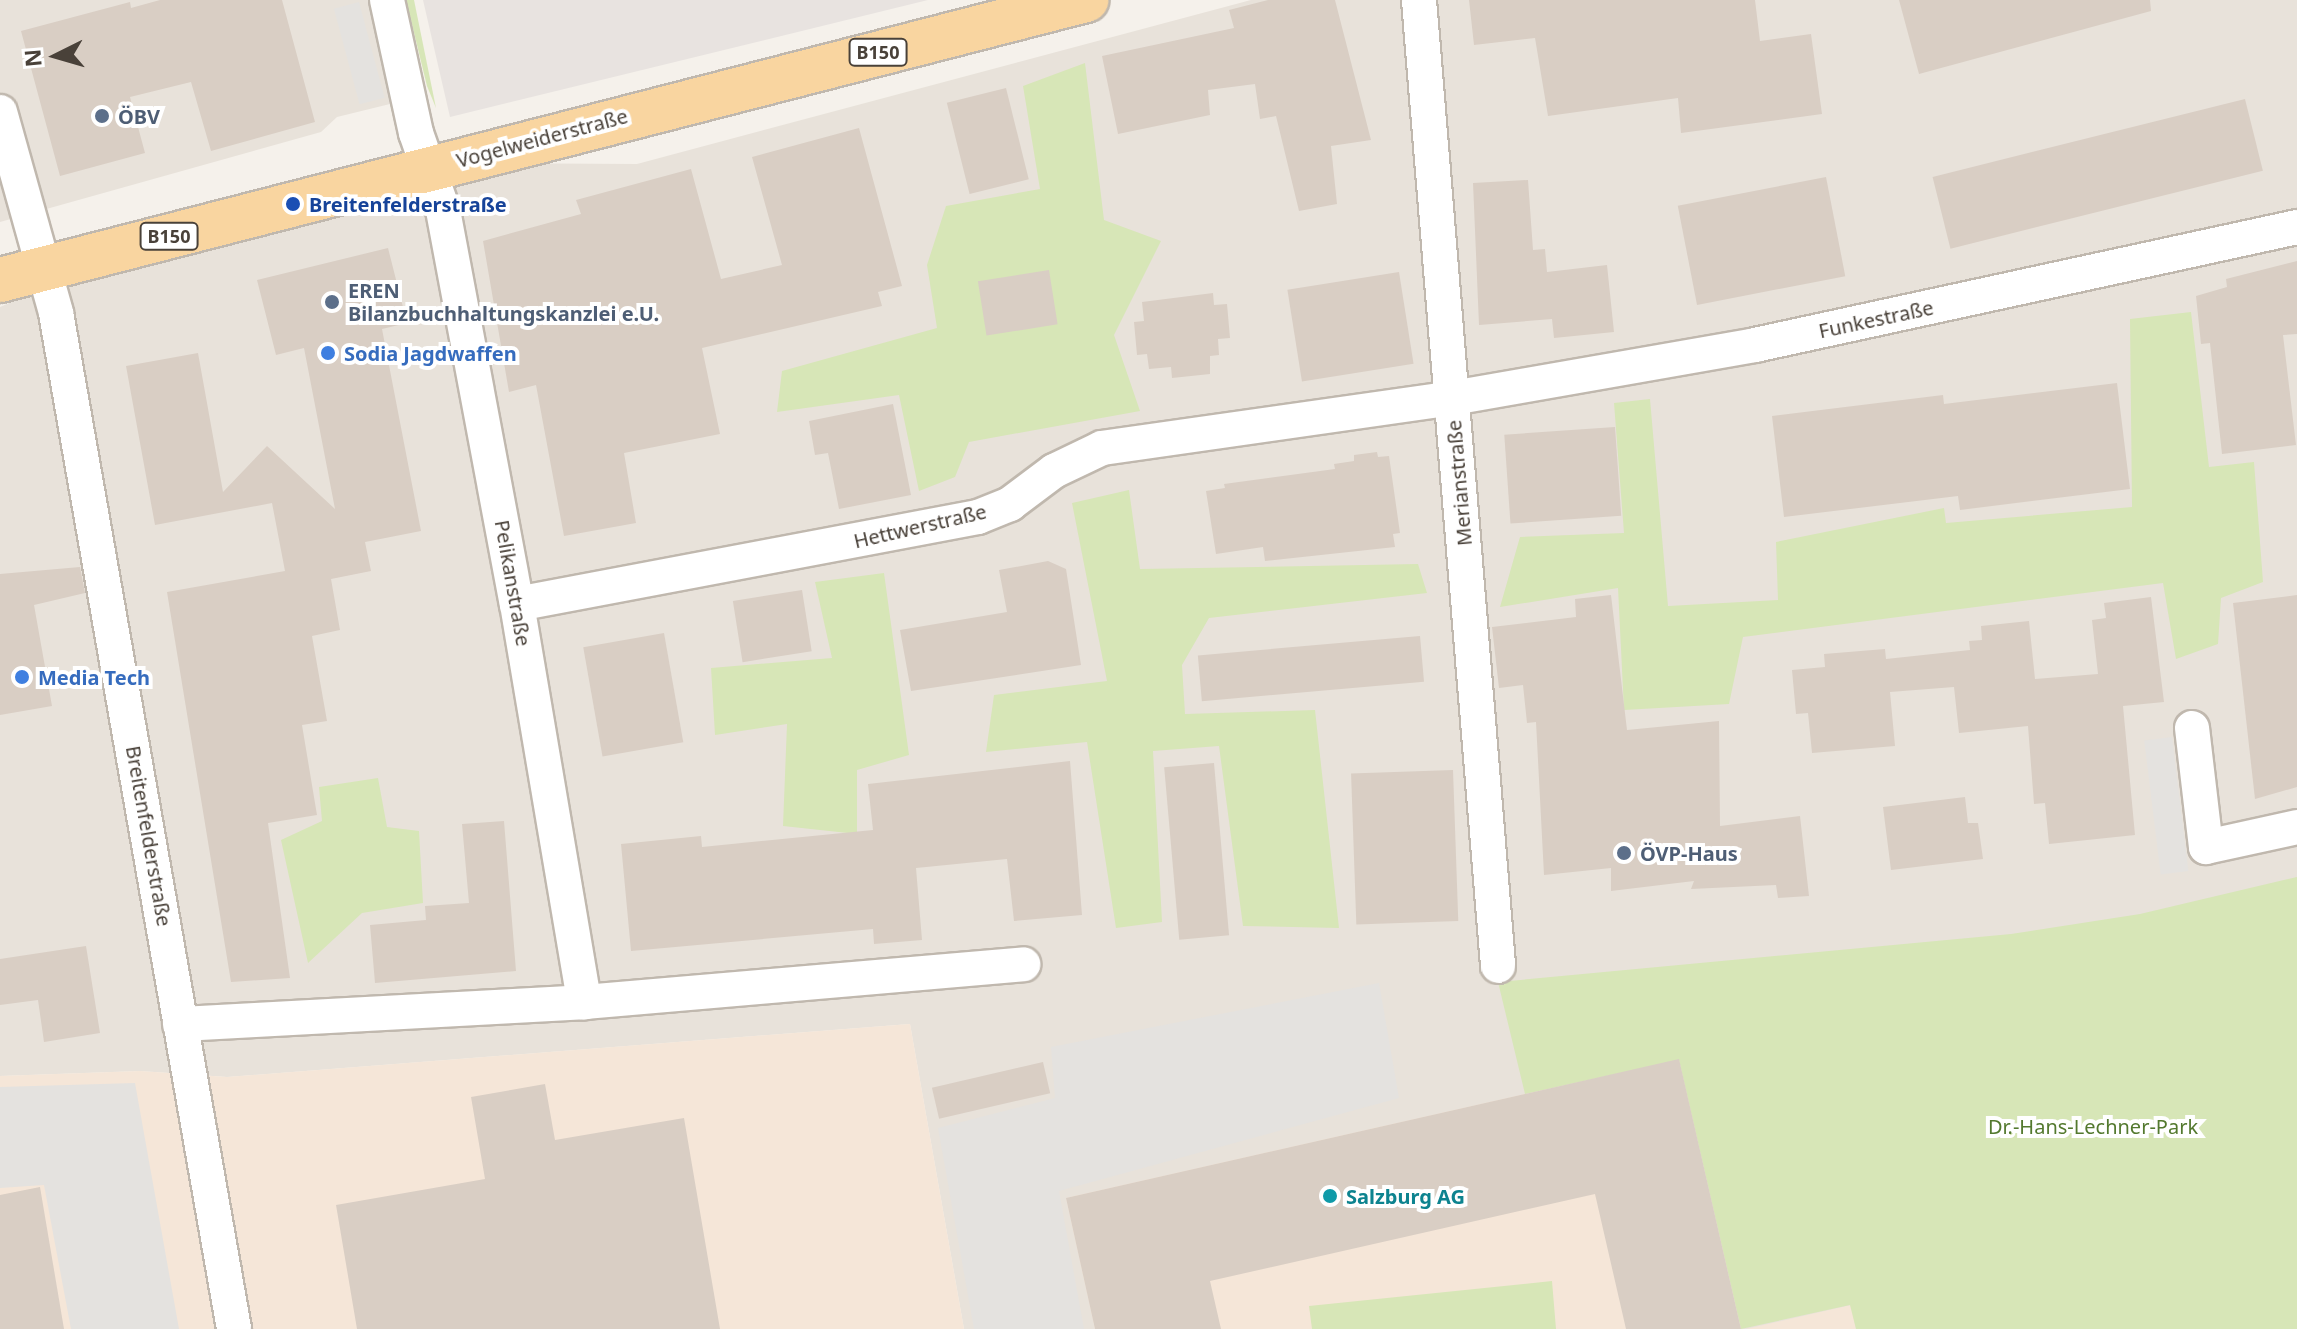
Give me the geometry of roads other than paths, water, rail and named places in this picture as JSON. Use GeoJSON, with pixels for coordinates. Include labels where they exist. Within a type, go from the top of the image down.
{"type":"FeatureCollection","features":[{"type":"Feature","properties":{"kind":"main road","name":"Vogelweiderstraße"},"geometry":{"type":"LineString","coordinates":[[0,280],[427,167],[1086,0]]}},
{"type":"Feature","properties":{"kind":"street","name":"Pelikanstraße"},"geometry":{"type":"LineString","coordinates":[[387,0],[427,167],[443,210],[517,604],[584,1002]]}},
{"type":"Feature","properties":{"kind":"street","name":"Merianstraße"},"geometry":{"type":"LineString","coordinates":[[1419,0],[1498,966]]}},
{"type":"Feature","properties":{"kind":"street","name":"Breitenfelderstraße"},"geometry":{"type":"LineString","coordinates":[[0,112],[44,268],[99,545],[234,1329]]}},
{"type":"Feature","properties":{"kind":"street","name":"Funkestraße"},"geometry":{"type":"LineString","coordinates":[[1452,398],[1755,345],[2297,227]]}},
{"type":"Feature","properties":{"kind":"street","name":"Hettwerstraße"},"geometry":{"type":"LineString","coordinates":[[517,604],[978,517],[1010,504],[1054,471],[1102,448],[1452,398]]}},
{"type":"Feature","properties":{"kind":"street"},"geometry":{"type":"LineString","coordinates":[[2192,728],[2206,847],[2297,827]]}},
{"type":"Feature","properties":{"kind":"street"},"geometry":{"type":"LineString","coordinates":[[180,1024],[584,1002],[1023,964]]}},
{"type":"Feature","properties":{"kind":"place","name":"ÖBV"},"geometry":{"type":"Point","coordinates":[102,116]}},
{"type":"Feature","properties":{"kind":"place","name":"Breitenfelderstraße"},"geometry":{"type":"Point","coordinates":[293,204]}},
{"type":"Feature","properties":{"kind":"place","name":"EREN Bilanzbuchhaltungskanzlei e.U."},"geometry":{"type":"Point","coordinates":[332,302]}},
{"type":"Feature","properties":{"kind":"place","name":"Sodia Jagdwaffen"},"geometry":{"type":"Point","coordinates":[328,353]}},
{"type":"Feature","properties":{"kind":"place","name":"Media Tech"},"geometry":{"type":"Point","coordinates":[22,677]}},
{"type":"Feature","properties":{"kind":"place","name":"ÖVP-Haus"},"geometry":{"type":"Point","coordinates":[1624,853]}},
{"type":"Feature","properties":{"kind":"place","name":"Salzburg AG"},"geometry":{"type":"Point","coordinates":[1330,1196]}},
{"type":"Feature","properties":{"kind":"park label","name":"Dr.-Hans-Lechner-Park"},"geometry":{"type":"Point","coordinates":[2093,1126]}}]}
